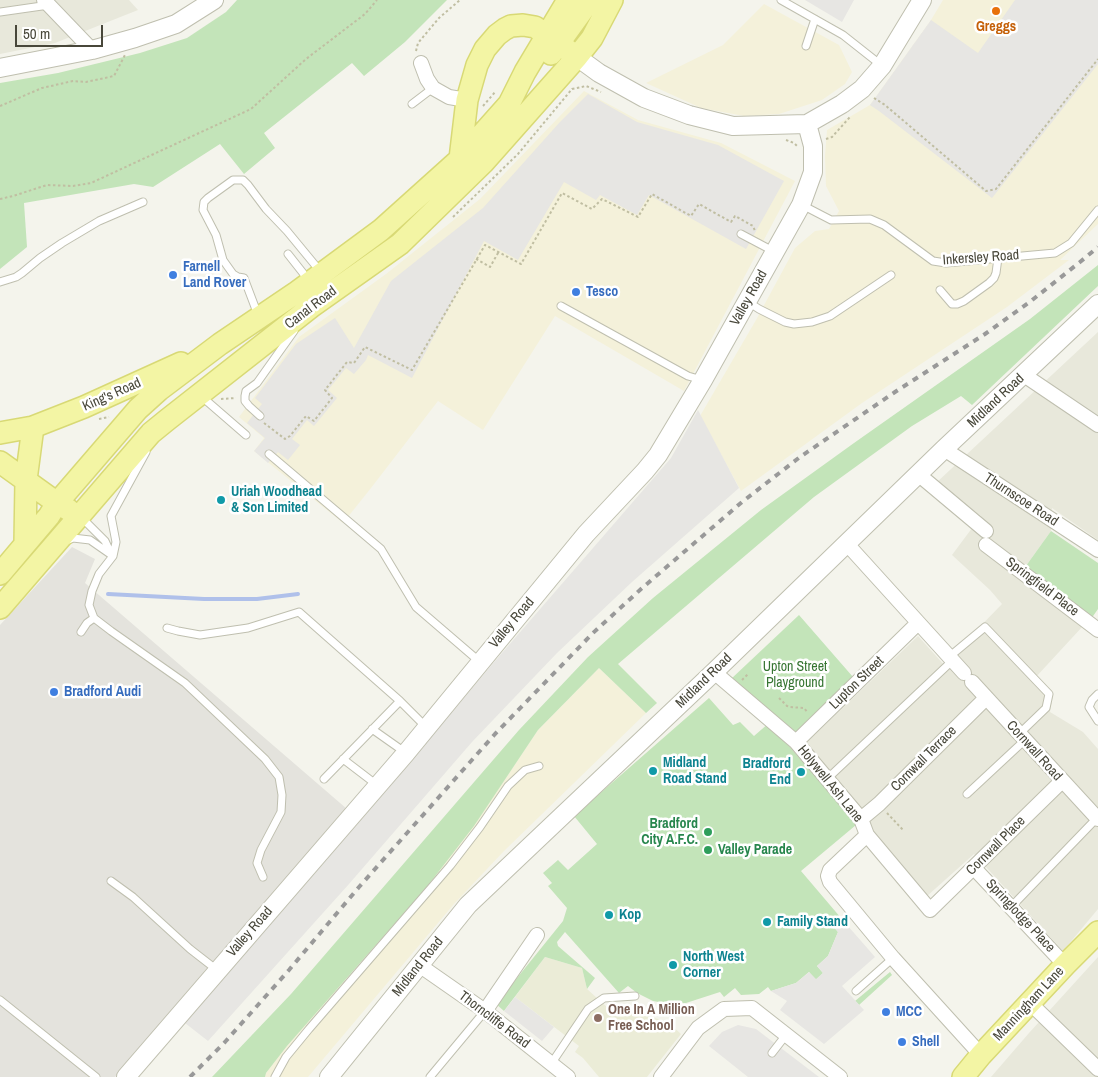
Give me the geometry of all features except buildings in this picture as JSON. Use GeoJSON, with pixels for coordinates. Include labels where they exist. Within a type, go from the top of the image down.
{"type":"FeatureCollection","features":[{"type":"Feature","properties":{"kind":"main road"},"geometry":{"type":"LineString","coordinates":[[553,39],[568,0]]}},
{"type":"Feature","properties":{"kind":"main road"},"geometry":{"type":"LineString","coordinates":[[553,39],[590,0]]}},
{"type":"Feature","properties":{"kind":"main road","name":"Canal Road"},"geometry":{"type":"LineString","coordinates":[[0,608],[147,439],[203,398],[311,307],[400,244],[483,163],[577,57],[592,38],[612,0]]}},
{"type":"Feature","properties":{"kind":"main road"},"geometry":{"type":"LineString","coordinates":[[460,159],[474,105],[477,65],[485,49],[497,35],[511,26],[535,27],[577,57]]}},
{"type":"Feature","properties":{"kind":"main road","name":"Canal Road"},"geometry":{"type":"LineString","coordinates":[[0,574],[49,516],[57,503],[138,409],[220,344],[381,230],[460,159],[503,97],[534,78],[553,39]]}},
{"type":"Feature","properties":{"kind":"main road","name":"King's Road"},"geometry":{"type":"LineString","coordinates":[[0,433],[33,428],[125,390],[220,344]]}},
{"type":"Feature","properties":{"kind":"main road"},"geometry":{"type":"LineString","coordinates":[[84,407],[110,410],[125,424],[147,439]]}},
{"type":"Feature","properties":{"kind":"main road"},"geometry":{"type":"LineString","coordinates":[[25,544],[26,480],[33,428]]}},
{"type":"Feature","properties":{"kind":"main road"},"geometry":{"type":"LineString","coordinates":[[0,462],[57,503],[80,516]]}},
{"type":"Feature","properties":{"kind":"main road","name":"Manningham Lane"},"geometry":{"type":"LineString","coordinates":[[962,1077],[1098,932]]}},
{"type":"Feature","properties":{"kind":"street"},"geometry":{"type":"LineString","coordinates":[[0,68],[92,50],[136,38],[176,24],[214,0]]}},
{"type":"Feature","properties":{"kind":"street"},"geometry":{"type":"LineString","coordinates":[[577,57],[599,73],[644,98],[690,115],[733,126],[807,124],[842,104],[862,89],[882,66],[922,0]]}},
{"type":"Feature","properties":{"kind":"street"},"geometry":{"type":"LineString","coordinates":[[47,2],[92,50]]}},
{"type":"Feature","properties":{"kind":"street"},"geometry":{"type":"LineString","coordinates":[[420,63],[433,88],[449,98],[474,105]]}},
{"type":"Feature","properties":{"kind":"street","name":"Valley Road"},"geometry":{"type":"LineString","coordinates":[[126,1077],[406,754],[426,727],[586,534],[658,455],[703,380],[801,205],[813,172],[813,146],[807,124]]}},
{"type":"Feature","properties":{"kind":"street","name":"Midland Road"},"geometry":{"type":"LineString","coordinates":[[329,1077],[468,905],[1098,304]]}},
{"type":"Feature","properties":{"kind":"street"},"geometry":{"type":"LineString","coordinates":[[1024,375],[1098,425]]}},
{"type":"Feature","properties":{"kind":"street","name":"Thurnscoe Road"},"geometry":{"type":"LineString","coordinates":[[944,449],[1098,550]]}},
{"type":"Feature","properties":{"kind":"street","name":"Springfield Place"},"geometry":{"type":"LineString","coordinates":[[918,474],[986,538],[1098,630]]}},
{"type":"Feature","properties":{"kind":"street","name":"Cornwall Road"},"geometry":{"type":"LineString","coordinates":[[847,544],[1062,781],[1098,818]]}},
{"type":"Feature","properties":{"kind":"street","name":"Lupton Street"},"geometry":{"type":"LineString","coordinates":[[796,742],[918,623]]}},
{"type":"Feature","properties":{"kind":"street","name":"Holywell Ash Lane"},"geometry":{"type":"LineString","coordinates":[[714,672],[796,742],[861,819],[867,835],[930,910]]}},
{"type":"Feature","properties":{"kind":"street","name":"Cornwall Terrace"},"geometry":{"type":"LineString","coordinates":[[861,819],[879,804],[986,698]]}},
{"type":"Feature","properties":{"kind":"street","name":"Cornwall Place"},"geometry":{"type":"LineString","coordinates":[[930,910],[1062,781]]}},
{"type":"Feature","properties":{"kind":"street"},"geometry":{"type":"LineString","coordinates":[[867,835],[830,870],[828,876],[830,882],[894,958],[981,1055]]}},
{"type":"Feature","properties":{"kind":"street","name":"Springlodge Place"},"geometry":{"type":"LineString","coordinates":[[974,868],[1066,965]]}},
{"type":"Feature","properties":{"kind":"street"},"geometry":{"type":"LineString","coordinates":[[485,1011],[537,935]]}},
{"type":"Feature","properties":{"kind":"street","name":"Thorncliffe Road"},"geometry":{"type":"LineString","coordinates":[[420,965],[485,1011],[568,1077]]}},
{"type":"Feature","properties":{"kind":"street"},"geometry":{"type":"LineString","coordinates":[[1030,1003],[1098,1069]]}},
{"type":"Feature","properties":{"kind":"street"},"geometry":{"type":"LineString","coordinates":[[661,1077],[698,1028],[724,1009],[752,1008],[840,1077]]}},
{"type":"Feature","properties":{"kind":"lane"},"geometry":{"type":"LineString","coordinates":[[781,0],[843,35],[882,66]]}},
{"type":"Feature","properties":{"kind":"lane"},"geometry":{"type":"LineString","coordinates":[[0,12],[47,2]]}},
{"type":"Feature","properties":{"kind":"lane"},"geometry":{"type":"LineString","coordinates":[[806,46],[815,19]]}},
{"type":"Feature","properties":{"kind":"lane"},"geometry":{"type":"LineString","coordinates":[[412,104],[433,88]]}},
{"type":"Feature","properties":{"kind":"lane"},"geometry":{"type":"LineString","coordinates":[[259,318],[244,278],[232,274],[224,260],[216,235],[203,210],[204,202],[220,189],[233,180],[243,180],[266,209],[287,231],[315,278]]}},
{"type":"Feature","properties":{"kind":"lane"},"geometry":{"type":"LineString","coordinates":[[0,282],[16,277],[62,243],[90,227],[144,202]]}},
{"type":"Feature","properties":{"kind":"lane","name":"Inkersley Road"},"geometry":{"type":"LineString","coordinates":[[801,205],[831,220],[870,219],[884,225],[932,261],[946,264],[1055,253],[1071,244],[1098,210]]}},
{"type":"Feature","properties":{"kind":"lane"},"geometry":{"type":"LineString","coordinates":[[741,234],[775,252]]}},
{"type":"Feature","properties":{"kind":"lane"},"geometry":{"type":"LineString","coordinates":[[288,254],[304,273],[315,278]]}},
{"type":"Feature","properties":{"kind":"lane"},"geometry":{"type":"LineString","coordinates":[[940,290],[952,304],[957,304],[994,278],[998,258]]}},
{"type":"Feature","properties":{"kind":"lane"},"geometry":{"type":"LineString","coordinates":[[747,302],[785,322],[794,324],[812,322],[830,316],[891,275]]}},
{"type":"Feature","properties":{"kind":"lane"},"geometry":{"type":"LineString","coordinates":[[562,306],[688,376],[703,380]]}},
{"type":"Feature","properties":{"kind":"lane"},"geometry":{"type":"LineString","coordinates":[[260,418],[245,401],[246,391],[257,383],[311,307]]}},
{"type":"Feature","properties":{"kind":"lane"},"geometry":{"type":"LineString","coordinates":[[203,398],[246,435]]}},
{"type":"Feature","properties":{"kind":"lane"},"geometry":{"type":"LineString","coordinates":[[147,439],[152,441],[111,516],[116,542],[113,556],[99,574],[92,591],[90,605],[94,618],[185,683],[265,759],[279,777],[282,795],[281,812],[257,863],[263,877]]}},
{"type":"Feature","properties":{"kind":"lane"},"geometry":{"type":"LineString","coordinates":[[269,454],[382,549],[416,607],[480,662]]}},
{"type":"Feature","properties":{"kind":"lane"},"geometry":{"type":"LineString","coordinates":[[80,516],[105,540],[113,556]]}},
{"type":"Feature","properties":{"kind":"lane"},"geometry":{"type":"LineString","coordinates":[[50,550],[73,538],[90,540],[113,556]]}},
{"type":"Feature","properties":{"kind":"lane"},"geometry":{"type":"LineString","coordinates":[[167,628],[200,634],[248,628],[299,612],[400,701],[426,727]]}},
{"type":"Feature","properties":{"kind":"lane"},"geometry":{"type":"LineString","coordinates":[[81,632],[87,623],[94,618]]}},
{"type":"Feature","properties":{"kind":"lane"},"geometry":{"type":"LineString","coordinates":[[827,779],[985,627],[1049,694],[1046,708],[1022,737],[967,794]]}},
{"type":"Feature","properties":{"kind":"lane"},"geometry":{"type":"LineString","coordinates":[[1098,694],[1092,700],[1089,707],[1098,721]]}},
{"type":"Feature","properties":{"kind":"lane"},"geometry":{"type":"LineString","coordinates":[[324,780],[400,701]]}},
{"type":"Feature","properties":{"kind":"lane"},"geometry":{"type":"LineString","coordinates":[[372,730],[406,754]]}},
{"type":"Feature","properties":{"kind":"lane"},"geometry":{"type":"LineString","coordinates":[[343,760],[377,786]]}},
{"type":"Feature","properties":{"kind":"lane"},"geometry":{"type":"LineString","coordinates":[[275,1077],[286,1058],[309,1029],[450,866],[508,786],[525,770],[539,766]]}},
{"type":"Feature","properties":{"kind":"lane"},"geometry":{"type":"LineString","coordinates":[[1010,907],[1098,818]]}},
{"type":"Feature","properties":{"kind":"lane"},"geometry":{"type":"LineString","coordinates":[[111,880],[133,896],[190,948],[218,970]]}},
{"type":"Feature","properties":{"kind":"lane"},"geometry":{"type":"LineString","coordinates":[[856,992],[894,958]]}},
{"type":"Feature","properties":{"kind":"lane"},"geometry":{"type":"LineString","coordinates":[[551,1064],[588,1009],[604,998],[635,996]]}},
{"type":"Feature","properties":{"kind":"lane"},"geometry":{"type":"LineString","coordinates":[[0,1000],[96,1077]]}},
{"type":"Feature","properties":{"kind":"lane"},"geometry":{"type":"LineString","coordinates":[[430,1077],[485,1011]]}},
{"type":"Feature","properties":{"kind":"lane"},"geometry":{"type":"LineString","coordinates":[[772,1054],[786,1035]]}},
{"type":"Feature","properties":{"kind":"path"},"geometry":{"type":"LineString","coordinates":[[0,199],[47,185],[74,186],[90,183],[251,109],[306,59],[365,14],[377,0]]}},
{"type":"Feature","properties":{"kind":"path"},"geometry":{"type":"LineString","coordinates":[[0,106],[42,88],[73,81],[86,82],[114,76],[136,38]]}},
{"type":"Feature","properties":{"kind":"path"},"geometry":{"type":"LineString","coordinates":[[862,89],[885,105],[986,191],[996,189],[1098,59]]}},
{"type":"Feature","properties":{"kind":"path"},"geometry":{"type":"LineString","coordinates":[[451,218],[518,154],[572,89],[586,86],[602,92]]}},
{"type":"Feature","properties":{"kind":"path"},"geometry":{"type":"LineString","coordinates":[[474,105],[503,97]]}},
{"type":"Feature","properties":{"kind":"path"},"geometry":{"type":"LineString","coordinates":[[782,138],[794,143],[798,147]]}},
{"type":"Feature","properties":{"kind":"path"},"geometry":{"type":"LineString","coordinates":[[260,418],[285,439],[290,436],[306,416],[314,421],[332,398],[325,390],[347,362],[354,363],[365,347],[412,370],[485,244],[521,264],[562,194],[592,209],[602,199],[638,217],[652,194],[691,216],[699,204],[731,222],[735,216],[753,226],[755,231]]}},
{"type":"Feature","properties":{"kind":"path"},"geometry":{"type":"LineString","coordinates":[[476,259],[490,267],[498,252]]}},
{"type":"Feature","properties":{"kind":"path"},"geometry":{"type":"LineString","coordinates":[[203,398],[239,398]]}},
{"type":"Feature","properties":{"kind":"path"},"geometry":{"type":"LineString","coordinates":[[779,698],[787,706],[804,708],[816,722]]}},
{"type":"Feature","properties":{"kind":"path"},"geometry":{"type":"LineString","coordinates":[[879,804],[904,831]]}},
{"type":"Feature","properties":{"kind":"shaded area"},"geometry":{"type":"Polygon","coordinates":[[[0,0],[129,0],[138,10],[55,43],[0,54],[0,0]]]}},
{"type":"Feature","properties":{"kind":"shaded area"},"geometry":{"type":"Polygon","coordinates":[[[805,0],[854,0],[842,22],[805,0]]]}},
{"type":"Feature","properties":{"kind":"shaded area"},"geometry":{"type":"Polygon","coordinates":[[[943,0],[1098,0],[1098,224],[1060,260],[1069,260],[1007,307],[862,403],[741,491],[700,416],[795,248],[815,231],[829,229],[839,211],[826,186],[825,156],[827,130],[870,105],[931,20],[943,0]]]}},
{"type":"Feature","properties":{"kind":"shaded area"},"geometry":{"type":"Polygon","coordinates":[[[1015,0],[1098,0],[1098,64],[992,198],[870,105],[931,20],[978,53],[1015,0]]]}},
{"type":"Feature","properties":{"kind":"shaded area"},"geometry":{"type":"Polygon","coordinates":[[[764,4],[839,45],[852,72],[845,84],[822,100],[779,114],[744,116],[701,108],[646,83],[723,45],[764,4]]]}},
{"type":"Feature","properties":{"kind":"shaded area"},"geometry":{"type":"Polygon","coordinates":[[[584,91],[638,120],[721,143],[795,181],[684,391],[555,316],[483,430],[438,401],[343,523],[254,451],[264,438],[239,417],[299,337],[386,274],[480,199],[584,91]]]}},
{"type":"Feature","properties":{"kind":"shaded area"},"geometry":{"type":"Polygon","coordinates":[[[588,94],[637,122],[718,145],[784,181],[746,249],[649,195],[637,215],[600,195],[596,200],[564,182],[518,260],[484,241],[412,378],[368,355],[354,374],[346,368],[328,390],[337,398],[314,426],[307,420],[292,439],[300,445],[288,460],[278,452],[268,463],[254,451],[265,438],[247,423],[262,404],[255,398],[296,344],[335,318],[354,348],[391,281],[483,208],[560,122],[588,94]]]}},
{"type":"Feature","properties":{"kind":"shaded area"},"geometry":{"type":"Polygon","coordinates":[[[1098,332],[1098,540],[1052,508],[1051,531],[1023,570],[1083,626],[1035,678],[1053,695],[1050,712],[1083,732],[1098,749],[1098,909],[1063,951],[974,854],[926,897],[805,744],[918,636],[946,667],[962,645],[1002,604],[990,590],[952,555],[981,516],[936,483],[1098,332]]]}},
{"type":"Feature","properties":{"kind":"shaded area"},"geometry":{"type":"Polygon","coordinates":[[[698,410],[739,488],[632,582],[557,653],[472,742],[349,884],[208,1041],[185,1023],[671,458],[698,410]]]}},
{"type":"Feature","properties":{"kind":"shaded area"},"geometry":{"type":"Polygon","coordinates":[[[72,547],[95,559],[85,583],[347,809],[115,1077],[0,1077],[0,625],[72,547]]]}},
{"type":"Feature","properties":{"kind":"shaded area"},"geometry":{"type":"Polygon","coordinates":[[[599,668],[646,713],[504,851],[454,904],[308,1077],[265,1077],[287,1046],[426,888],[474,826],[538,730],[599,668]]]}},
{"type":"Feature","properties":{"kind":"shaded area"},"geometry":{"type":"Polygon","coordinates":[[[841,918],[875,957],[842,986],[864,1010],[824,1044],[780,1010],[787,1001],[771,991],[796,983],[809,972],[816,979],[823,973],[817,966],[828,956],[838,932],[833,926],[841,918]]]}},
{"type":"Feature","properties":{"kind":"shaded area","name":"One In A Million Free School"},"geometry":{"type":"Polygon","coordinates":[[[545,957],[582,968],[587,989],[608,1008],[611,1005],[668,1022],[681,1034],[647,1077],[599,1077],[583,1058],[575,1052],[579,1046],[515,997],[545,957]]]}},
{"type":"Feature","properties":{"kind":"shaded area"},"geometry":{"type":"Polygon","coordinates":[[[1098,957],[1098,1077],[991,1077],[1029,1033],[1098,957]]]}},
{"type":"Feature","properties":{"kind":"shaded area"},"geometry":{"type":"Polygon","coordinates":[[[515,997],[554,1027],[542,1041],[504,1011],[515,997]]]}},
{"type":"Feature","properties":{"kind":"shaded area"},"geometry":{"type":"Polygon","coordinates":[[[738,1025],[756,1029],[819,1077],[748,1077],[709,1046],[722,1032],[738,1025]]]}},
{"type":"Feature","properties":{"kind":"green space"},"geometry":{"type":"Polygon","coordinates":[[[237,0],[447,0],[405,42],[364,76],[352,63],[264,133],[275,148],[244,174],[220,144],[153,187],[134,184],[24,203],[27,247],[0,269],[0,83],[58,73],[140,53],[187,38],[226,12],[237,0]]]}},
{"type":"Feature","properties":{"kind":"green space"},"geometry":{"type":"Polygon","coordinates":[[[1098,265],[1098,286],[972,405],[961,396],[912,426],[814,497],[618,664],[657,703],[646,713],[599,668],[538,730],[474,826],[426,888],[287,1046],[265,1077],[212,1077],[291,994],[519,730],[588,657],[653,598],[761,510],[1030,319],[1098,265]]]}},
{"type":"Feature","properties":{"kind":"green space"},"geometry":{"type":"Polygon","coordinates":[[[1051,531],[1098,563],[1098,609],[1091,619],[1023,570],[1051,531]]]}},
{"type":"Feature","properties":{"kind":"green space","name":"Upton Street Playground"},"geometry":{"type":"Polygon","coordinates":[[[799,615],[853,677],[793,735],[731,679],[799,615]]]}},
{"type":"Feature","properties":{"kind":"green space","name":"Valley Parade"},"geometry":{"type":"Polygon","coordinates":[[[709,698],[733,725],[740,722],[754,736],[769,723],[802,761],[805,759],[825,787],[834,791],[831,794],[851,813],[856,825],[801,871],[841,918],[833,926],[838,932],[828,956],[817,966],[823,973],[816,980],[809,972],[796,983],[771,991],[768,987],[759,994],[741,995],[735,988],[724,997],[720,992],[686,1003],[670,1004],[653,1001],[628,986],[619,993],[565,932],[557,942],[558,946],[595,978],[587,989],[582,968],[545,957],[504,1011],[496,1004],[563,921],[567,908],[548,886],[552,883],[543,873],[558,860],[568,870],[597,844],[574,816],[709,698]]]}},
{"type":"Feature","properties":{"kind":"green space"},"geometry":{"type":"Polygon","coordinates":[[[890,972],[892,975],[859,1005],[855,1001],[890,972]]]}},
{"type":"Feature","properties":{"kind":"waterway"},"geometry":{"type":"LineString","coordinates":[[108,594],[204,599],[257,599],[298,594]]}},
{"type":"Feature","properties":{"kind":"railway"},"geometry":{"type":"LineString","coordinates":[[190,1077],[225,1042],[495,734],[593,633],[641,589],[742,502],[800,457],[895,392],[985,334],[1031,301],[1098,247]]}},
{"type":"Feature","properties":{"kind":"place","name":"Greggs"},"geometry":{"type":"Point","coordinates":[996,11]}},
{"type":"Feature","properties":{"kind":"place","name":"Farnell Land Rover"},"geometry":{"type":"Point","coordinates":[173,275]}},
{"type":"Feature","properties":{"kind":"place","name":"Tesco"},"geometry":{"type":"Point","coordinates":[576,292]}},
{"type":"Feature","properties":{"kind":"place","name":"Uriah Woodhead & Son Limited"},"geometry":{"type":"Point","coordinates":[221,500]}},
{"type":"Feature","properties":{"kind":"place","name":"Bradford Audi"},"geometry":{"type":"Point","coordinates":[54,692]}},
{"type":"Feature","properties":{"kind":"place","name":"Midland Road Stand"},"geometry":{"type":"Point","coordinates":[653,771]}},
{"type":"Feature","properties":{"kind":"place","name":"Bradford End"},"geometry":{"type":"Point","coordinates":[801,772]}},
{"type":"Feature","properties":{"kind":"place","name":"Bradford City A.F.C."},"geometry":{"type":"Point","coordinates":[708,832]}},
{"type":"Feature","properties":{"kind":"place","name":"Valley Parade"},"geometry":{"type":"Point","coordinates":[708,850]}},
{"type":"Feature","properties":{"kind":"place","name":"Kop"},"geometry":{"type":"Point","coordinates":[609,915]}},
{"type":"Feature","properties":{"kind":"place","name":"Family Stand"},"geometry":{"type":"Point","coordinates":[767,922]}},
{"type":"Feature","properties":{"kind":"place","name":"North West Corner"},"geometry":{"type":"Point","coordinates":[673,965]}},
{"type":"Feature","properties":{"kind":"place","name":"MCC"},"geometry":{"type":"Point","coordinates":[886,1012]}},
{"type":"Feature","properties":{"kind":"place","name":"One In A Million Free School"},"geometry":{"type":"Point","coordinates":[598,1018]}},
{"type":"Feature","properties":{"kind":"place","name":"Shell"},"geometry":{"type":"Point","coordinates":[902,1042]}}]}
